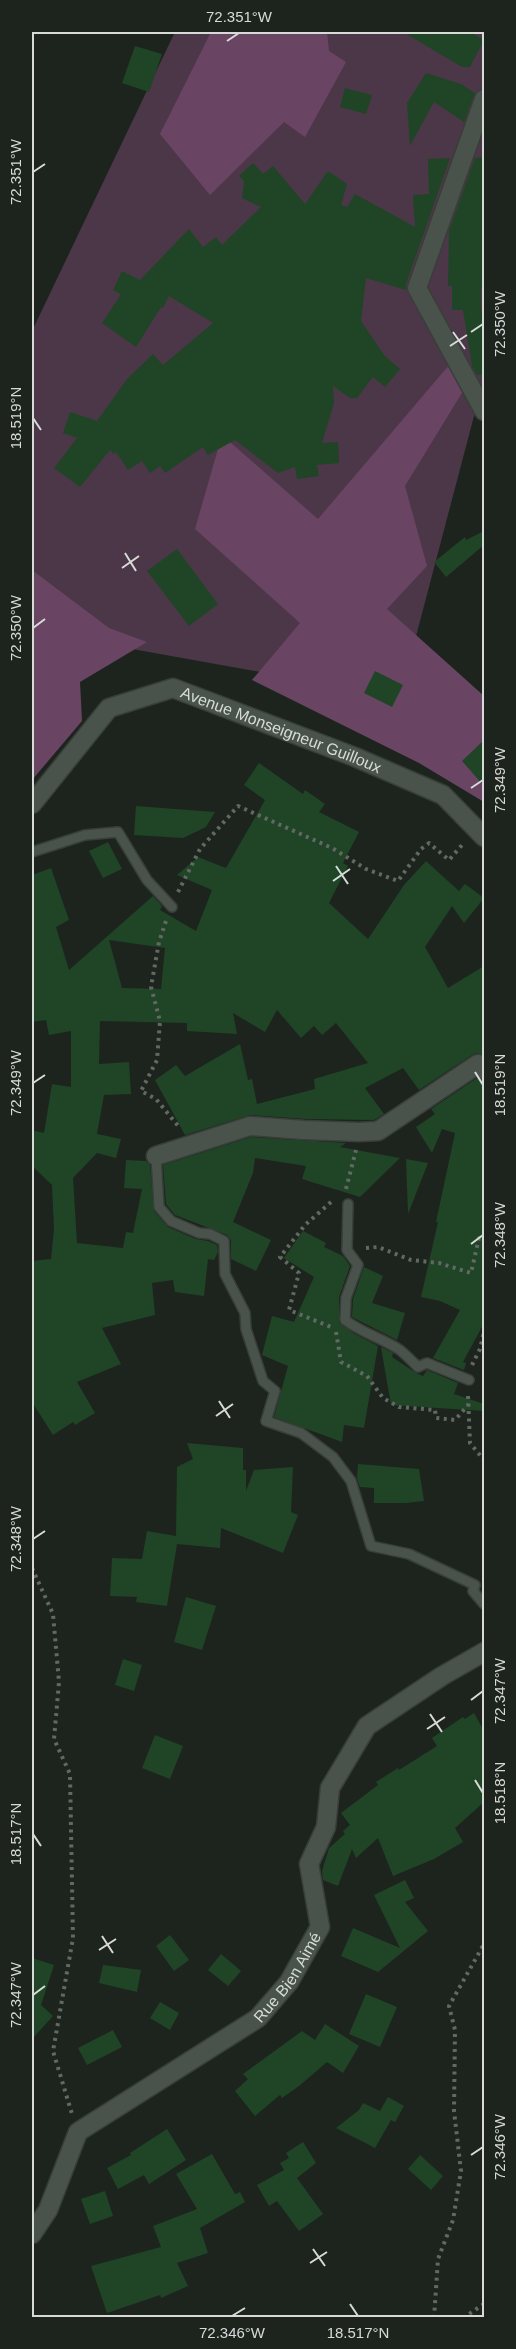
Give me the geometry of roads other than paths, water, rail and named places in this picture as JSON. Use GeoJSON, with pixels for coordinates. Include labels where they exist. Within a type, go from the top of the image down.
{"type":"FeatureCollection","features":[{"type":"Feature","properties":{"kind":"street"},"geometry":{"type":"LineString","coordinates":[[484,99],[417,288],[484,411]]}},
{"type":"Feature","properties":{"kind":"street","name":"Avenue Monseigneur Guilloux"},"geometry":{"type":"LineString","coordinates":[[32,804],[109,708],[173,688],[355,757],[442,795],[480,833]]}},
{"type":"Feature","properties":{"kind":"street"},"geometry":{"type":"LineString","coordinates":[[156,1156],[250,1126],[304,1131],[378,1131],[478,1064],[484,1070]]}},
{"type":"Feature","properties":{"kind":"street","name":"Rue Bien Aimé"},"geometry":{"type":"LineString","coordinates":[[32,2234],[48,2210],[78,2132],[258,2018],[289,1982],[320,1927],[309,1864],[326,1827],[330,1788],[367,1726],[442,1676],[484,1652]]}},
{"type":"Feature","properties":{"kind":"lane"},"geometry":{"type":"LineString","coordinates":[[32,852],[85,834],[118,832],[147,879],[172,907]]}},
{"type":"Feature","properties":{"kind":"lane"},"geometry":{"type":"LineString","coordinates":[[156,1156],[159,1207],[171,1221],[199,1233],[210,1234],[224,1240],[225,1274],[245,1313],[246,1329],[262,1381],[275,1391],[266,1421],[301,1433],[333,1457],[351,1481],[371,1546],[409,1554],[475,1585],[473,1592],[484,1604]]}},
{"type":"Feature","properties":{"kind":"lane"},"geometry":{"type":"LineString","coordinates":[[348,1204],[347,1250],[358,1265],[346,1298],[345,1320],[360,1331],[400,1350],[418,1367],[427,1364],[469,1380]]}}]}
